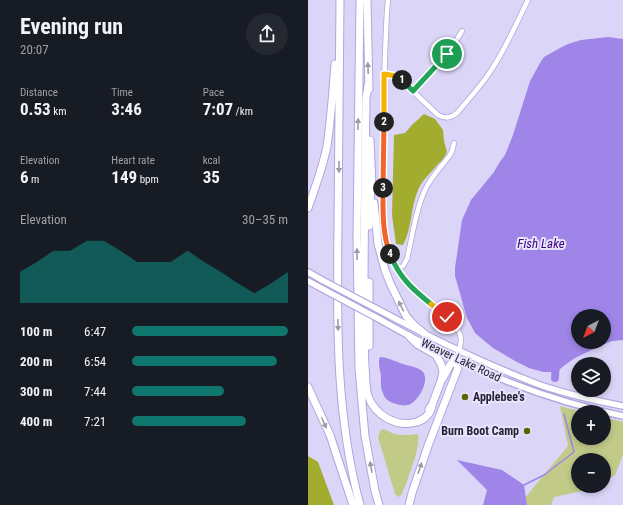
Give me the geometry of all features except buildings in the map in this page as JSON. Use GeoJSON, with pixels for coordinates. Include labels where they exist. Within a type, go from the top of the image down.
{"type":"FeatureCollection","features":[{"type":"Feature","properties":{"kind":"highway"},"geometry":{"type":"LineString","coordinates":[[308,208],[326,148],[331,114],[340,0]]}},
{"type":"Feature","properties":{"kind":"highway"},"geometry":{"type":"LineString","coordinates":[[360,0],[357,237],[359,369],[365,436],[379,505]]}},
{"type":"Feature","properties":{"kind":"highway"},"geometry":{"type":"LineString","coordinates":[[366,0],[371,184],[369,227],[369,356],[371,391],[374,400],[385,413],[400,419],[408,420],[422,415],[432,405]]}},
{"type":"Feature","properties":{"kind":"highway"},"geometry":{"type":"LineString","coordinates":[[339,16],[338,305],[340,379],[347,445],[360,505]]}},
{"type":"Feature","properties":{"kind":"highway"},"geometry":{"type":"LineString","coordinates":[[368,85],[366,99],[364,324],[367,390],[373,406],[382,415],[397,422],[408,423],[418,421],[427,416],[431,411],[442,381],[450,365],[456,360],[458,368],[428,446],[409,505]]}},
{"type":"Feature","properties":{"kind":"highway"},"geometry":{"type":"LineString","coordinates":[[371,184],[378,244],[385,270],[406,316],[426,335]]}},
{"type":"Feature","properties":{"kind":"highway"},"geometry":{"type":"LineString","coordinates":[[409,336],[417,344],[433,353],[438,358],[443,372],[442,381]]}},
{"type":"Feature","properties":{"kind":"highway"},"geometry":{"type":"LineString","coordinates":[[308,387],[330,435],[353,505]]}},
{"type":"Feature","properties":{"kind":"main road","name":"Weaver Lake Road"},"geometry":{"type":"LineString","coordinates":[[308,272],[426,335],[489,365],[547,388],[596,401],[623,406]]}},
{"type":"Feature","properties":{"kind":"main road","name":"Weaver Lake Road"},"geometry":{"type":"LineString","coordinates":[[308,281],[409,336],[487,374],[536,393],[572,404],[623,416]]}},
{"type":"Feature","properties":{"kind":"street"},"geometry":{"type":"LineString","coordinates":[[388,0],[384,74],[385,238],[388,250],[397,269],[410,287],[447,317],[459,332],[461,340],[456,360]]}},
{"type":"Feature","properties":{"kind":"street"},"geometry":{"type":"LineString","coordinates":[[384,74],[398,77],[438,115],[446,118],[453,116],[477,90],[491,71],[528,0]]}},
{"type":"Feature","properties":{"kind":"street"},"geometry":{"type":"LineString","coordinates":[[413,91],[447,54],[462,31]]}},
{"type":"Feature","properties":{"kind":"street"},"geometry":{"type":"LineString","coordinates":[[397,269],[403,266],[407,259],[419,208],[426,188],[431,179],[450,156],[454,142]]}},
{"type":"Feature","properties":{"kind":"green space"},"geometry":{"type":"Polygon","coordinates":[[[424,114],[435,119],[443,130],[447,152],[421,185],[414,202],[406,238],[403,245],[396,244],[392,215],[394,135],[405,133],[424,114]]]}},
{"type":"Feature","properties":{"kind":"green space"},"geometry":{"type":"Polygon","coordinates":[[[560,406],[571,409],[571,445],[611,445],[611,419],[623,422],[623,455],[615,475],[611,477],[611,453],[571,453],[571,493],[572,493],[554,497],[551,505],[519,505],[568,446],[560,406]]]}},
{"type":"Feature","properties":{"kind":"green space"},"geometry":{"type":"Polygon","coordinates":[[[383,429],[398,435],[418,434],[413,464],[402,494],[399,497],[395,494],[378,437],[380,431],[383,429]]]}},
{"type":"Feature","properties":{"kind":"green space"},"geometry":{"type":"Polygon","coordinates":[[[308,456],[318,462],[334,505],[308,505],[308,456]]]}},
{"type":"Feature","properties":{"kind":"water","name":"Fish Lake"},"geometry":{"type":"Polygon","coordinates":[[[608,37],[623,39],[623,340],[611,341],[611,309],[571,309],[571,349],[594,349],[577,357],[571,357],[571,361],[559,370],[543,372],[529,368],[515,361],[493,348],[475,333],[467,318],[455,276],[455,268],[462,220],[471,200],[494,172],[505,155],[530,81],[544,57],[568,44],[581,40],[608,37]]]}},
{"type":"Feature","properties":{"kind":"water"},"geometry":{"type":"Polygon","coordinates":[[[380,357],[416,368],[423,372],[425,376],[424,386],[416,400],[407,405],[399,405],[386,399],[381,387],[379,364],[380,357]]]}},
{"type":"Feature","properties":{"kind":"water"},"geometry":{"type":"Polygon","coordinates":[[[457,460],[502,470],[524,485],[527,505],[483,505],[487,490],[457,460]]]}},
{"type":"Feature","properties":{"kind":"waterway"},"geometry":{"type":"LineString","coordinates":[[555,378],[556,361]]}},
{"type":"Feature","properties":{"kind":"waterway"},"geometry":{"type":"LineString","coordinates":[[524,485],[544,475],[574,452],[564,414]]}},
{"type":"Feature","properties":{"kind":"place","name":"Applebee's"},"geometry":{"type":"Point","coordinates":[465,397]}},
{"type":"Feature","properties":{"kind":"place","name":"Burn Boot Camp"},"geometry":{"type":"Point","coordinates":[527,431]}},
{"type":"Feature","properties":{"kind":"route"},"geometry":{"type":"LineString","coordinates":[[447,54],[413,91],[398,77],[384,74],[383,211],[387,246],[397,269],[410,287],[447,317]]}}]}
